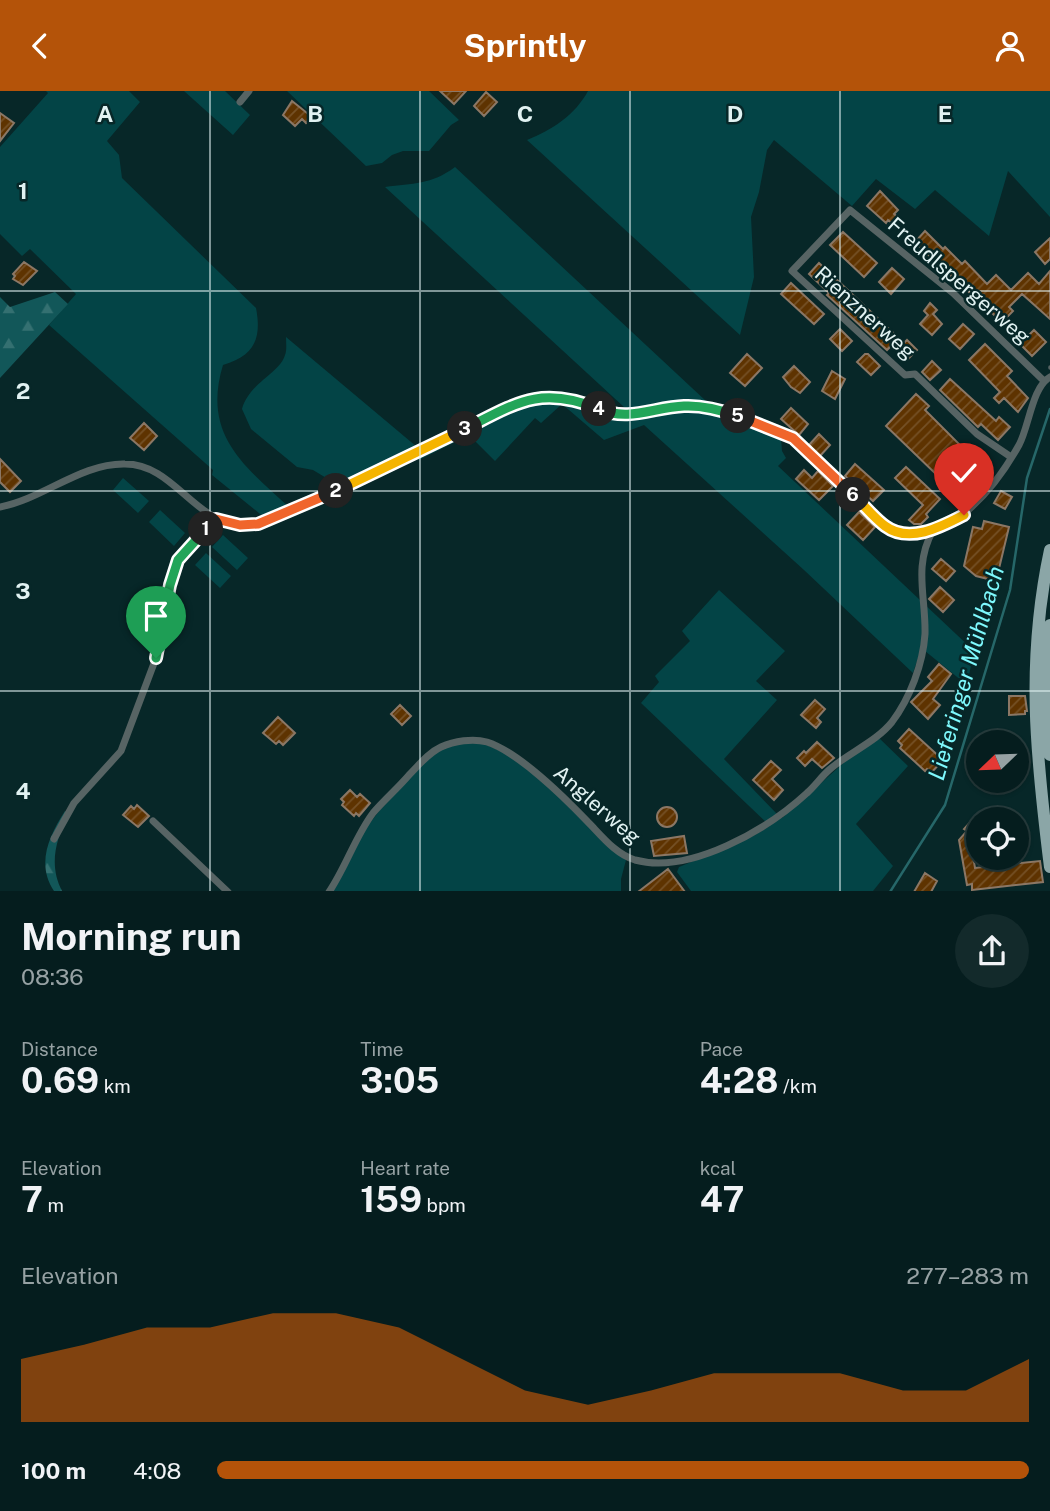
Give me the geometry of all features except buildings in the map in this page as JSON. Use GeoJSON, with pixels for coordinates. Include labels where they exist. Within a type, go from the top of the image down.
{"type":"FeatureCollection","features":[{"type":"Feature","properties":{"kind":"main road"},"geometry":{"type":"LineString","coordinates":[[1050,550],[1039,613],[1034,681],[1038,759],[1050,867]]}},
{"type":"Feature","properties":{"kind":"main road"},"geometry":{"type":"LineString","coordinates":[[1050,625],[1046,700],[1050,755]]}},
{"type":"Feature","properties":{"kind":"street"},"geometry":{"type":"LineString","coordinates":[[240,102],[249,91]]}},
{"type":"Feature","properties":{"kind":"street","name":"Freudlspergerweg"},"geometry":{"type":"LineString","coordinates":[[850,210],[953,293],[1047,379]]}},
{"type":"Feature","properties":{"kind":"street","name":"Rienznerweg"},"geometry":{"type":"LineString","coordinates":[[850,210],[792,271],[905,375],[915,375],[977,434],[1011,457]]}},
{"type":"Feature","properties":{"kind":"street"},"geometry":{"type":"LineString","coordinates":[[0,507],[34,497],[67,480],[97,469],[126,464],[140,465],[157,473],[206,514],[216,519],[240,525],[258,524],[328,496],[512,405],[537,398],[562,397],[607,413],[628,416],[674,407],[695,406],[743,417],[793,438],[884,526],[893,531],[915,533],[933,530],[972,508],[992,486],[1020,443],[1040,386],[1047,379]]}},
{"type":"Feature","properties":{"kind":"street"},"geometry":{"type":"LineString","coordinates":[[54,839],[74,803],[121,751],[158,649],[170,585],[178,560],[216,519]]}},
{"type":"Feature","properties":{"kind":"street","name":"Anglerweg"},"geometry":{"type":"LineString","coordinates":[[328,891],[372,814],[422,760],[441,747],[457,742],[488,742],[512,755],[573,807],[620,853],[634,860],[667,862],[694,857],[720,849],[755,832],[808,793],[828,771],[891,722],[911,689],[918,671],[925,635],[921,564],[926,543],[933,530]]}},
{"type":"Feature","properties":{"kind":"street"},"geometry":{"type":"LineString","coordinates":[[153,821],[228,891]]}},
{"type":"Feature","properties":{"kind":"shaded area"},"geometry":{"type":"Polygon","coordinates":[[[46,91],[129,91],[140,102],[107,141],[119,155],[122,178],[256,308],[258,329],[253,345],[242,357],[223,365],[218,389],[218,410],[223,429],[242,462],[289,507],[265,518],[212,475],[213,470],[49,325],[76,294],[30,249],[22,256],[0,234],[0,147],[48,93],[46,91]]]}},
{"type":"Feature","properties":{"kind":"shaded area"},"geometry":{"type":"Polygon","coordinates":[[[184,91],[225,91],[250,115],[233,135],[184,91]]]}},
{"type":"Feature","properties":{"kind":"shaded area"},"geometry":{"type":"Polygon","coordinates":[[[287,91],[429,91],[459,120],[451,125],[429,151],[403,151],[382,163],[366,166],[287,91]]]}},
{"type":"Feature","properties":{"kind":"shaded area"},"geometry":{"type":"Polygon","coordinates":[[[588,91],[1050,91],[1050,217],[1008,171],[989,236],[935,190],[915,209],[876,179],[852,206],[774,140],[767,150],[751,217],[754,277],[740,335],[527,140],[562,121],[583,100],[588,91]]]}},
{"type":"Feature","properties":{"kind":"shaded area"},"geometry":{"type":"Polygon","coordinates":[[[455,167],[706,401],[708,410],[730,414],[781,438],[782,451],[786,458],[778,466],[974,651],[967,685],[925,651],[918,658],[913,673],[644,425],[604,440],[562,404],[541,423],[535,418],[495,461],[469,435],[419,460],[414,457],[520,406],[567,402],[613,416],[637,419],[385,187],[430,180],[455,167]]]}},
{"type":"Feature","properties":{"kind":"shaded area"},"geometry":{"type":"Polygon","coordinates":[[[286,337],[417,447],[338,485],[313,470],[297,467],[251,429],[242,409],[251,392],[282,361],[286,351],[286,337]]]}},
{"type":"Feature","properties":{"kind":"shaded area"},"geometry":{"type":"Polygon","coordinates":[[[123,478],[149,501],[138,513],[113,490],[123,478]]]}},
{"type":"Feature","properties":{"kind":"shaded area"},"geometry":{"type":"Polygon","coordinates":[[[160,510],[185,533],[174,546],[149,522],[160,510]]]}},
{"type":"Feature","properties":{"kind":"shaded area"},"geometry":{"type":"Polygon","coordinates":[[[223,535],[248,558],[237,570],[212,547],[223,535]]]}},
{"type":"Feature","properties":{"kind":"shaded area"},"geometry":{"type":"Polygon","coordinates":[[[206,553],[231,576],[220,588],[195,565],[206,553]]]}},
{"type":"Feature","properties":{"kind":"shaded area"},"geometry":{"type":"Polygon","coordinates":[[[719,590],[785,651],[756,681],[777,700],[724,759],[777,814],[782,818],[858,750],[879,738],[908,766],[856,824],[893,866],[873,891],[691,891],[677,872],[679,867],[753,836],[770,826],[641,703],[659,682],[655,676],[690,641],[682,631],[719,590]]]}},
{"type":"Feature","properties":{"kind":"shaded area"},"geometry":{"type":"Polygon","coordinates":[[[468,743],[487,745],[506,754],[542,781],[626,860],[621,891],[332,891],[366,828],[380,810],[433,754],[449,746],[468,743]]]}},
{"type":"Feature","properties":{"kind":"green space"},"geometry":{"type":"Polygon","coordinates":[[[55,292],[68,304],[0,378],[0,297],[10,307],[55,292]]]}},
{"type":"Feature","properties":{"kind":"green space"},"geometry":{"type":"Polygon","coordinates":[[[65,811],[68,816],[55,853],[56,872],[62,891],[54,891],[46,871],[45,860],[54,830],[65,811]]]}},
{"type":"Feature","properties":{"kind":"waterway","name":"Lieferinger Mühlbach"},"geometry":{"type":"LineString","coordinates":[[891,891],[945,805],[1010,590],[1027,478],[1050,409]]}},
{"type":"Feature","properties":{"kind":"route"},"geometry":{"type":"LineString","coordinates":[[156,658],[170,585],[178,560],[216,519],[240,525],[258,524],[278,518],[512,405],[537,398],[562,397],[607,413],[628,416],[684,406],[716,409],[793,438],[884,526],[893,531],[915,533],[933,530],[964,515]]}}]}
